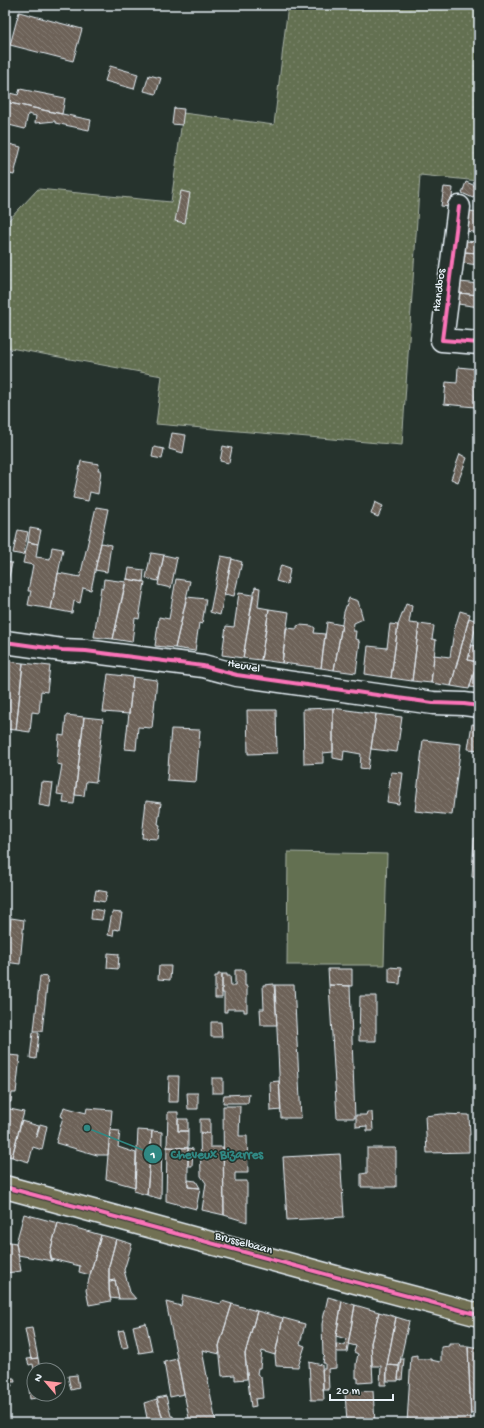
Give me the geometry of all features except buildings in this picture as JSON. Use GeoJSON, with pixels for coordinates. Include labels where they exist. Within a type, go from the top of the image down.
{"type":"FeatureCollection","features":[{"type":"Feature","properties":{"kind":"main road","name":"Brusselbaan"},"geometry":{"type":"LineString","coordinates":[[5,1187],[479,1315]]}},
{"type":"Feature","properties":{"kind":"street","name":"Handbos"},"geometry":{"type":"LineString","coordinates":[[459,206],[442,340],[479,343]]}},
{"type":"Feature","properties":{"kind":"street","name":"Heuvel"},"geometry":{"type":"LineString","coordinates":[[5,642],[203,666],[237,675],[433,703],[479,706]]}},
{"type":"Feature","properties":{"kind":"green space"},"geometry":{"type":"Polygon","coordinates":[[[288,5],[479,5],[479,181],[420,175],[402,445],[156,424],[162,376],[5,347],[5,224],[38,189],[171,202],[183,113],[274,125],[288,5]]]}},
{"type":"Feature","properties":{"kind":"green space"},"geometry":{"type":"Polygon","coordinates":[[[288,852],[387,854],[384,965],[287,965],[288,852]]]}},
{"type":"Feature","properties":{"kind":"cycle path"},"geometry":{"type":"LineString","coordinates":[[459,207],[442,340],[479,343]]}},
{"type":"Feature","properties":{"kind":"cycle path"},"geometry":{"type":"LineString","coordinates":[[5,642],[203,666],[237,675],[433,703],[479,706]]}},
{"type":"Feature","properties":{"kind":"cycle path"},"geometry":{"type":"LineString","coordinates":[[5,1187],[479,1315]]}},
{"type":"Feature","properties":{"kind":"place","name":"Cheveux Bizarres"},"geometry":{"type":"Point","coordinates":[87,1128]}}]}
